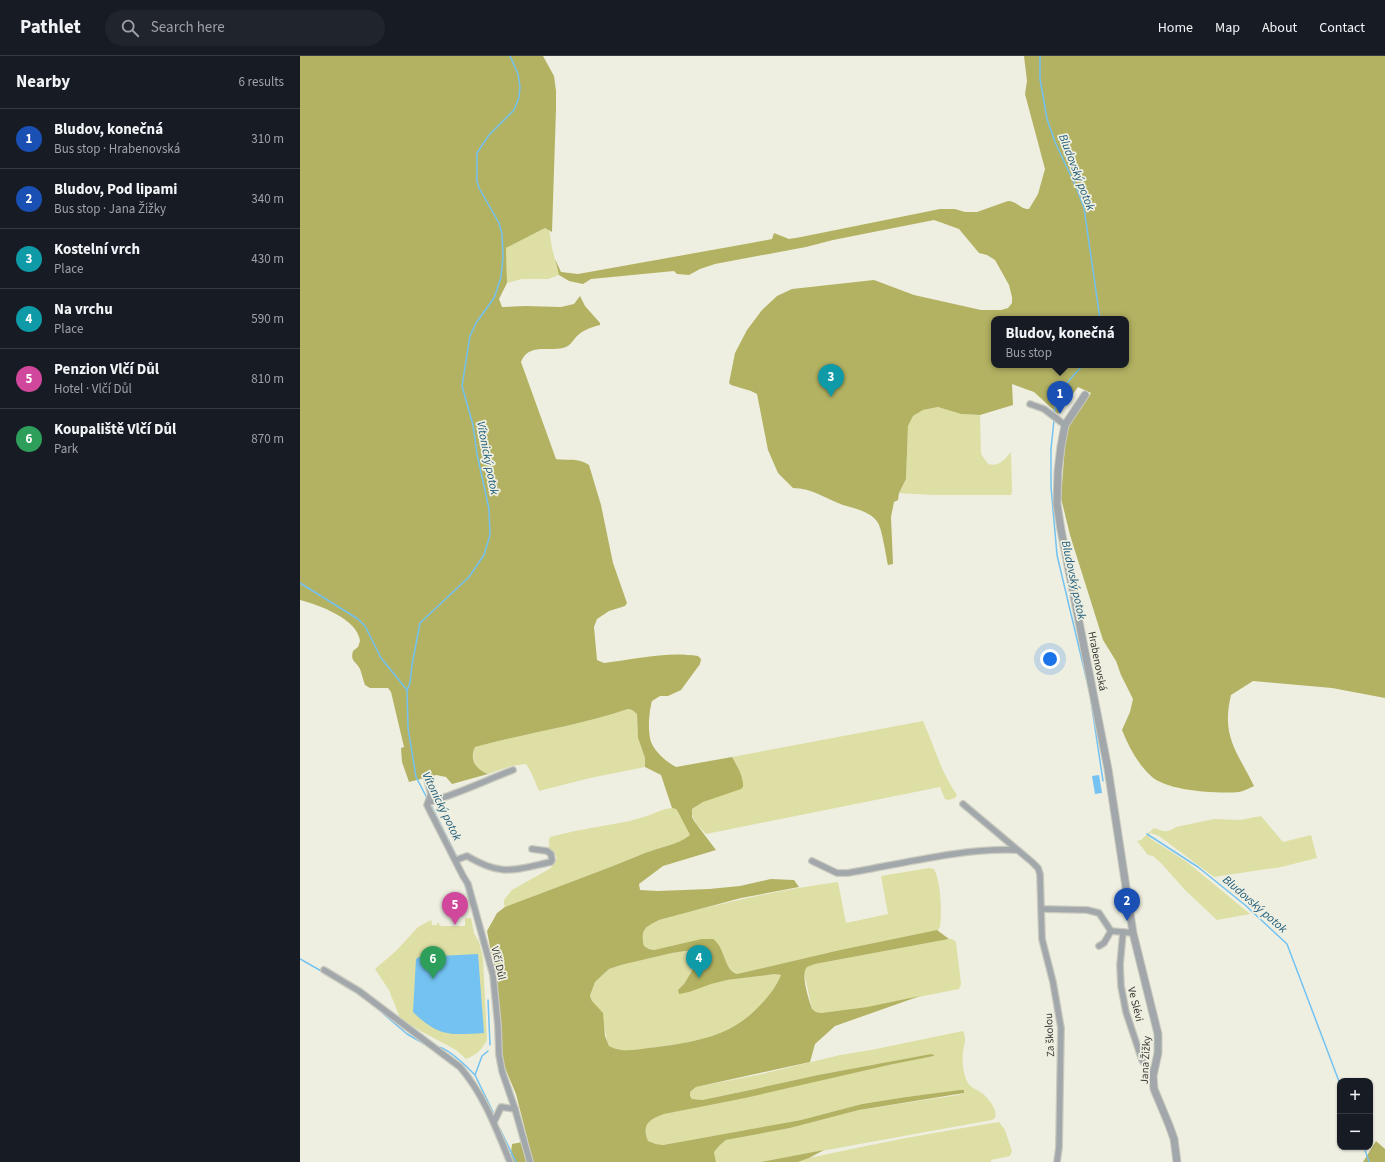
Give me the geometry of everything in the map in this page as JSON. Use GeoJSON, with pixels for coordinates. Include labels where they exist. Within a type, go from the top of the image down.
{"type":"FeatureCollection","features":[{"type":"Feature","properties":{"kind":"street","name":"Hrabenovská"},"geometry":{"type":"LineString","coordinates":[[1085,395],[1065,426],[1058,471],[1057,504],[1108,769],[1113,805]]}},
{"type":"Feature","properties":{"kind":"street"},"geometry":{"type":"LineString","coordinates":[[1030,404],[1044,409],[1065,426]]}},
{"type":"Feature","properties":{"kind":"street"},"geometry":{"type":"LineString","coordinates":[[429,802],[464,791],[490,778],[513,770]]}},
{"type":"Feature","properties":{"kind":"street","name":"Vlčí Důl"},"geometry":{"type":"LineString","coordinates":[[426,776],[431,794],[427,805],[470,889],[493,975],[499,1055],[502,1071],[515,1109],[530,1162]]}},
{"type":"Feature","properties":{"kind":"street","name":"Za školou"},"geometry":{"type":"LineString","coordinates":[[963,804],[1038,868],[1040,874],[1042,939],[1053,982],[1061,1028],[1059,1148],[1057,1162]]}},
{"type":"Feature","properties":{"kind":"street","name":"Jana Žižky"},"geometry":{"type":"LineString","coordinates":[[1113,805],[1133,933],[1158,1034],[1158,1053],[1153,1076],[1154,1089],[1174,1139],[1177,1162]]}},
{"type":"Feature","properties":{"kind":"street"},"geometry":{"type":"LineString","coordinates":[[456,860],[467,856],[478,863],[503,871],[551,862],[551,854],[547,850],[532,849]]}},
{"type":"Feature","properties":{"kind":"street"},"geometry":{"type":"LineString","coordinates":[[812,861],[837,873],[848,873],[963,853],[1017,850]]}},
{"type":"Feature","properties":{"kind":"street"},"geometry":{"type":"LineString","coordinates":[[1042,909],[1087,910],[1099,913],[1112,931],[1133,933]]}},
{"type":"Feature","properties":{"kind":"street"},"geometry":{"type":"LineString","coordinates":[[1099,946],[1104,943],[1112,931]]}},
{"type":"Feature","properties":{"kind":"street","name":"Ve Slévi"},"geometry":{"type":"LineString","coordinates":[[1123,932],[1120,965],[1121,986],[1126,1012],[1142,1060],[1153,1076]]}},
{"type":"Feature","properties":{"kind":"street"},"geometry":{"type":"LineString","coordinates":[[324,970],[359,991],[460,1067],[471,1080],[483,1100],[494,1122],[510,1162]]}},
{"type":"Feature","properties":{"kind":"street"},"geometry":{"type":"LineString","coordinates":[[494,1122],[501,1108],[515,1109]]}},
{"type":"Feature","properties":{"kind":"green space"},"geometry":{"type":"Polygon","coordinates":[[[545,228],[549,229],[559,275],[548,279],[522,279],[507,283],[506,248],[545,228]]]}},
{"type":"Feature","properties":{"kind":"green space"},"geometry":{"type":"Polygon","coordinates":[[[938,407],[961,414],[980,415],[981,454],[988,464],[998,464],[1011,452],[1011,495],[932,495],[899,493],[906,479],[908,426],[913,416],[923,410],[938,407]]]}},
{"type":"Feature","properties":{"kind":"green space"},"geometry":{"type":"Polygon","coordinates":[[[628,709],[637,714],[638,738],[645,758],[645,767],[590,778],[539,791],[526,764],[511,766],[488,774],[480,770],[475,764],[473,756],[475,747],[571,725],[628,709]]]}},
{"type":"Feature","properties":{"kind":"green space"},"geometry":{"type":"Polygon","coordinates":[[[923,721],[946,778],[957,795],[955,798],[948,800],[945,799],[940,787],[706,834],[694,820],[692,809],[715,797],[739,771],[732,757],[923,721]]]}},
{"type":"Feature","properties":{"kind":"green space"},"geometry":{"type":"Polygon","coordinates":[[[672,808],[676,809],[678,812],[690,835],[686,838],[675,844],[645,853],[505,907],[504,900],[512,890],[551,868],[557,858],[554,852],[549,849],[550,837],[630,821],[672,808]]]}},
{"type":"Feature","properties":{"kind":"green space"},"geometry":{"type":"Polygon","coordinates":[[[1261,816],[1283,842],[1311,835],[1317,858],[1281,867],[1214,877],[1159,836],[1151,833],[1148,835],[1151,839],[1187,862],[1250,914],[1217,920],[1185,890],[1162,864],[1153,856],[1148,855],[1137,841],[1141,840],[1154,828],[1167,831],[1176,827],[1214,819],[1240,820],[1261,816]]]}},
{"type":"Feature","properties":{"kind":"green space"},"geometry":{"type":"Polygon","coordinates":[[[929,868],[934,869],[940,889],[941,914],[940,927],[938,930],[840,950],[737,974],[729,967],[721,948],[701,939],[654,950],[644,946],[643,933],[647,927],[659,920],[748,898],[838,882],[846,923],[888,914],[881,876],[929,868]]]}},
{"type":"Feature","properties":{"kind":"green space"},"geometry":{"type":"Polygon","coordinates":[[[431,918],[432,925],[437,925],[437,923],[439,923],[440,926],[465,926],[465,918],[471,918],[474,933],[479,942],[483,958],[487,1040],[479,1051],[466,1059],[456,1050],[400,1018],[389,990],[375,969],[396,951],[418,927],[431,920],[431,918]]]}},
{"type":"Feature","properties":{"kind":"green space"},"geometry":{"type":"Polygon","coordinates":[[[949,939],[956,942],[961,984],[959,989],[867,1007],[821,1013],[812,1009],[804,972],[807,967],[815,964],[949,939]]]}},
{"type":"Feature","properties":{"kind":"green space"},"geometry":{"type":"Polygon","coordinates":[[[699,949],[702,951],[702,954],[684,984],[678,990],[727,980],[775,974],[781,975],[768,996],[756,1010],[743,1021],[726,1030],[705,1038],[670,1045],[632,1050],[615,1049],[609,1046],[603,1022],[590,997],[595,982],[609,969],[621,965],[672,953],[699,949]]]}},
{"type":"Feature","properties":{"kind":"green space"},"geometry":{"type":"Polygon","coordinates":[[[963,1031],[965,1039],[963,1068],[966,1080],[969,1085],[983,1094],[992,1105],[996,1115],[992,1120],[760,1162],[716,1162],[714,1152],[726,1140],[790,1128],[859,1110],[958,1095],[964,1093],[964,1090],[862,1104],[801,1120],[663,1145],[648,1141],[646,1126],[651,1120],[664,1114],[934,1056],[931,1054],[818,1075],[701,1100],[692,1099],[690,1096],[690,1092],[696,1087],[762,1074],[840,1055],[963,1031]]]}},
{"type":"Feature","properties":{"kind":"green space"},"geometry":{"type":"Polygon","coordinates":[[[999,1122],[1005,1130],[1012,1151],[1010,1156],[991,1160],[991,1162],[798,1162],[809,1158],[880,1143],[999,1122]]]}},
{"type":"Feature","properties":{"kind":"shaded area"},"geometry":{"type":"Polygon","coordinates":[[[300,56],[543,56],[554,76],[556,91],[552,232],[545,228],[506,248],[507,283],[499,299],[502,307],[561,307],[574,304],[580,296],[585,306],[600,323],[600,325],[582,332],[566,347],[560,349],[540,349],[529,352],[521,362],[556,459],[577,460],[589,465],[601,505],[613,563],[627,603],[625,606],[609,611],[597,619],[594,627],[597,660],[604,663],[675,654],[698,656],[701,659],[700,664],[681,690],[668,696],[660,696],[652,701],[649,722],[650,740],[659,754],[676,767],[732,757],[740,772],[743,783],[743,787],[741,789],[703,802],[692,809],[692,817],[694,821],[716,850],[663,866],[639,884],[640,890],[658,891],[709,889],[740,886],[771,879],[794,880],[799,887],[741,898],[659,920],[647,927],[643,933],[644,946],[654,950],[701,939],[713,939],[720,948],[729,968],[737,974],[840,950],[937,930],[949,939],[815,964],[807,967],[804,975],[806,987],[812,1009],[816,1012],[821,1013],[867,1007],[920,996],[835,1026],[815,1044],[810,1062],[696,1087],[690,1092],[690,1096],[692,1099],[702,1100],[818,1075],[931,1054],[934,1056],[745,1098],[664,1114],[651,1120],[646,1126],[648,1141],[663,1145],[801,1120],[862,1104],[960,1090],[964,1090],[964,1093],[859,1110],[790,1128],[726,1140],[714,1152],[716,1162],[510,1162],[512,1144],[528,1141],[516,1094],[503,1063],[495,973],[487,931],[497,913],[505,907],[645,853],[674,844],[690,835],[676,809],[672,808],[661,775],[645,767],[645,758],[638,738],[637,714],[628,709],[571,725],[475,747],[473,752],[473,760],[480,770],[488,774],[452,784],[446,777],[436,775],[409,782],[402,762],[401,748],[404,747],[391,692],[388,688],[370,688],[365,685],[360,669],[352,657],[353,651],[358,647],[360,641],[358,633],[352,626],[336,614],[317,605],[300,600],[300,56]],[[699,949],[672,953],[621,965],[609,969],[595,982],[590,996],[592,1001],[603,1013],[605,1036],[609,1046],[615,1049],[632,1050],[670,1045],[705,1038],[726,1030],[743,1021],[756,1010],[778,982],[781,975],[775,974],[727,980],[679,994],[678,990],[684,984],[702,954],[702,951],[699,949]]]}},
{"type":"Feature","properties":{"kind":"shaded area"},"geometry":{"type":"Polygon","coordinates":[[[1024,56],[1385,56],[1385,698],[1332,688],[1253,681],[1231,695],[1228,710],[1229,733],[1232,743],[1254,786],[1241,792],[1206,792],[1180,788],[1158,781],[1146,771],[1138,760],[1122,730],[1130,712],[1133,699],[1116,661],[1103,640],[1070,535],[1061,498],[1065,445],[1069,426],[1091,393],[1078,387],[1058,414],[1034,392],[1012,384],[1013,405],[980,415],[961,414],[938,407],[923,410],[913,416],[908,426],[906,479],[899,493],[898,500],[894,502],[891,517],[893,564],[888,565],[879,526],[872,516],[813,492],[800,488],[793,488],[778,473],[768,450],[757,394],[729,383],[735,353],[747,330],[762,310],[777,296],[792,289],[874,280],[914,295],[981,310],[1001,310],[1008,308],[1012,303],[1009,285],[995,260],[987,255],[979,253],[959,229],[934,220],[833,240],[806,247],[715,264],[700,269],[689,275],[677,274],[674,271],[591,279],[583,284],[569,281],[559,275],[555,259],[561,272],[578,274],[772,239],[774,233],[789,239],[940,209],[955,209],[965,212],[977,212],[1011,201],[1023,208],[1029,209],[1038,194],[1045,169],[1025,94],[1027,81],[1024,56]]]}},
{"type":"Feature","properties":{"kind":"shaded area"},"geometry":{"type":"Polygon","coordinates":[[[1376,1141],[1385,1149],[1385,1162],[1363,1162],[1370,1150],[1373,1150],[1373,1146],[1376,1141]]]}},
{"type":"Feature","properties":{"kind":"shaded area"},"geometry":{"type":"Polygon","coordinates":[[[824,1150],[798,1162],[760,1162],[824,1150]]]}},
{"type":"Feature","properties":{"kind":"water"},"geometry":{"type":"Polygon","coordinates":[[[1099,775],[1102,793],[1095,794],[1092,776],[1099,775]]]}},
{"type":"Feature","properties":{"kind":"water"},"geometry":{"type":"Polygon","coordinates":[[[478,954],[484,1033],[445,1033],[430,1026],[413,1012],[416,959],[419,957],[478,954]]]}},
{"type":"Feature","properties":{"kind":"waterway","name":"Vítonický potok"},"geometry":{"type":"LineString","coordinates":[[427,798],[416,777],[408,728],[407,690],[410,683],[420,623],[469,577],[484,555],[490,535],[489,509],[477,454],[473,425],[462,386],[470,336],[476,323],[494,298],[501,277],[503,257],[502,234],[499,223],[479,188],[477,181],[477,153],[489,135],[514,110],[519,97],[520,87],[518,74],[510,56]]}},
{"type":"Feature","properties":{"kind":"waterway","name":"Bludovský potok"},"geometry":{"type":"LineString","coordinates":[[1040,56],[1040,79],[1047,119],[1055,142],[1077,189],[1084,208],[1100,316]]}},
{"type":"Feature","properties":{"kind":"waterway","name":"Bludovský potok"},"geometry":{"type":"LineString","coordinates":[[1054,414],[1055,406],[1060,393],[1080,368]]}},
{"type":"Feature","properties":{"kind":"waterway","name":"Bludovský potok"},"geometry":{"type":"LineString","coordinates":[[1054,420],[1051,449],[1051,487],[1057,555],[1090,694]]}},
{"type":"Feature","properties":{"kind":"waterway"},"geometry":{"type":"LineString","coordinates":[[300,583],[358,619],[365,626],[381,658],[407,690]]}},
{"type":"Feature","properties":{"kind":"waterway","name":"Bludovský potok"},"geometry":{"type":"LineString","coordinates":[[1091,701],[1103,781]]}},
{"type":"Feature","properties":{"kind":"waterway","name":"Vítonický potok"},"geometry":{"type":"LineString","coordinates":[[430,803],[457,857]]}},
{"type":"Feature","properties":{"kind":"waterway","name":"Bludovský potok"},"geometry":{"type":"LineString","coordinates":[[1147,834],[1198,867],[1245,905],[1287,944],[1338,1078]]}},
{"type":"Feature","properties":{"kind":"waterway","name":"Vítonický potok"},"geometry":{"type":"LineString","coordinates":[[465,885],[471,905]]}},
{"type":"Feature","properties":{"kind":"waterway"},"geometry":{"type":"LineString","coordinates":[[300,959],[323,972]]}},
{"type":"Feature","properties":{"kind":"waterway"},"geometry":{"type":"LineString","coordinates":[[365,998],[407,1034],[428,1046]]}},
{"type":"Feature","properties":{"kind":"waterway","name":"Vítonický potok"},"geometry":{"type":"LineString","coordinates":[[488,1000],[490,1045]]}},
{"type":"Feature","properties":{"kind":"waterway"},"geometry":{"type":"LineString","coordinates":[[438,1047],[452,1054],[475,1075]]}},
{"type":"Feature","properties":{"kind":"waterway","name":"Vítonický potok"},"geometry":{"type":"LineString","coordinates":[[488,1051],[482,1056],[475,1075],[493,1112]]}},
{"type":"Feature","properties":{"kind":"waterway","name":"Vítonický potok"},"geometry":{"type":"LineString","coordinates":[[500,1129],[516,1162]]}},
{"type":"Feature","properties":{"kind":"waterway","name":"Bludovský potok"},"geometry":{"type":"LineString","coordinates":[[1365,1150],[1369,1162]]}},
{"type":"Feature","properties":{"kind":"place","name":"Kostelní vrch"},"geometry":{"type":"Point","coordinates":[831,397]}},
{"type":"Feature","properties":{"kind":"place","name":"Bludov, konečná"},"geometry":{"type":"Point","coordinates":[1060,414]}},
{"type":"Feature","properties":{"kind":"place","name":"Bludov, Pod lipami"},"geometry":{"type":"Point","coordinates":[1127,921]}},
{"type":"Feature","properties":{"kind":"place","name":"Penzion Vlčí Důl"},"geometry":{"type":"Point","coordinates":[455,925]}},
{"type":"Feature","properties":{"kind":"place","name":"Na vrchu"},"geometry":{"type":"Point","coordinates":[699,978]}},
{"type":"Feature","properties":{"kind":"place","name":"Koupaliště Vlčí Důl"},"geometry":{"type":"Point","coordinates":[433,979]}}]}
